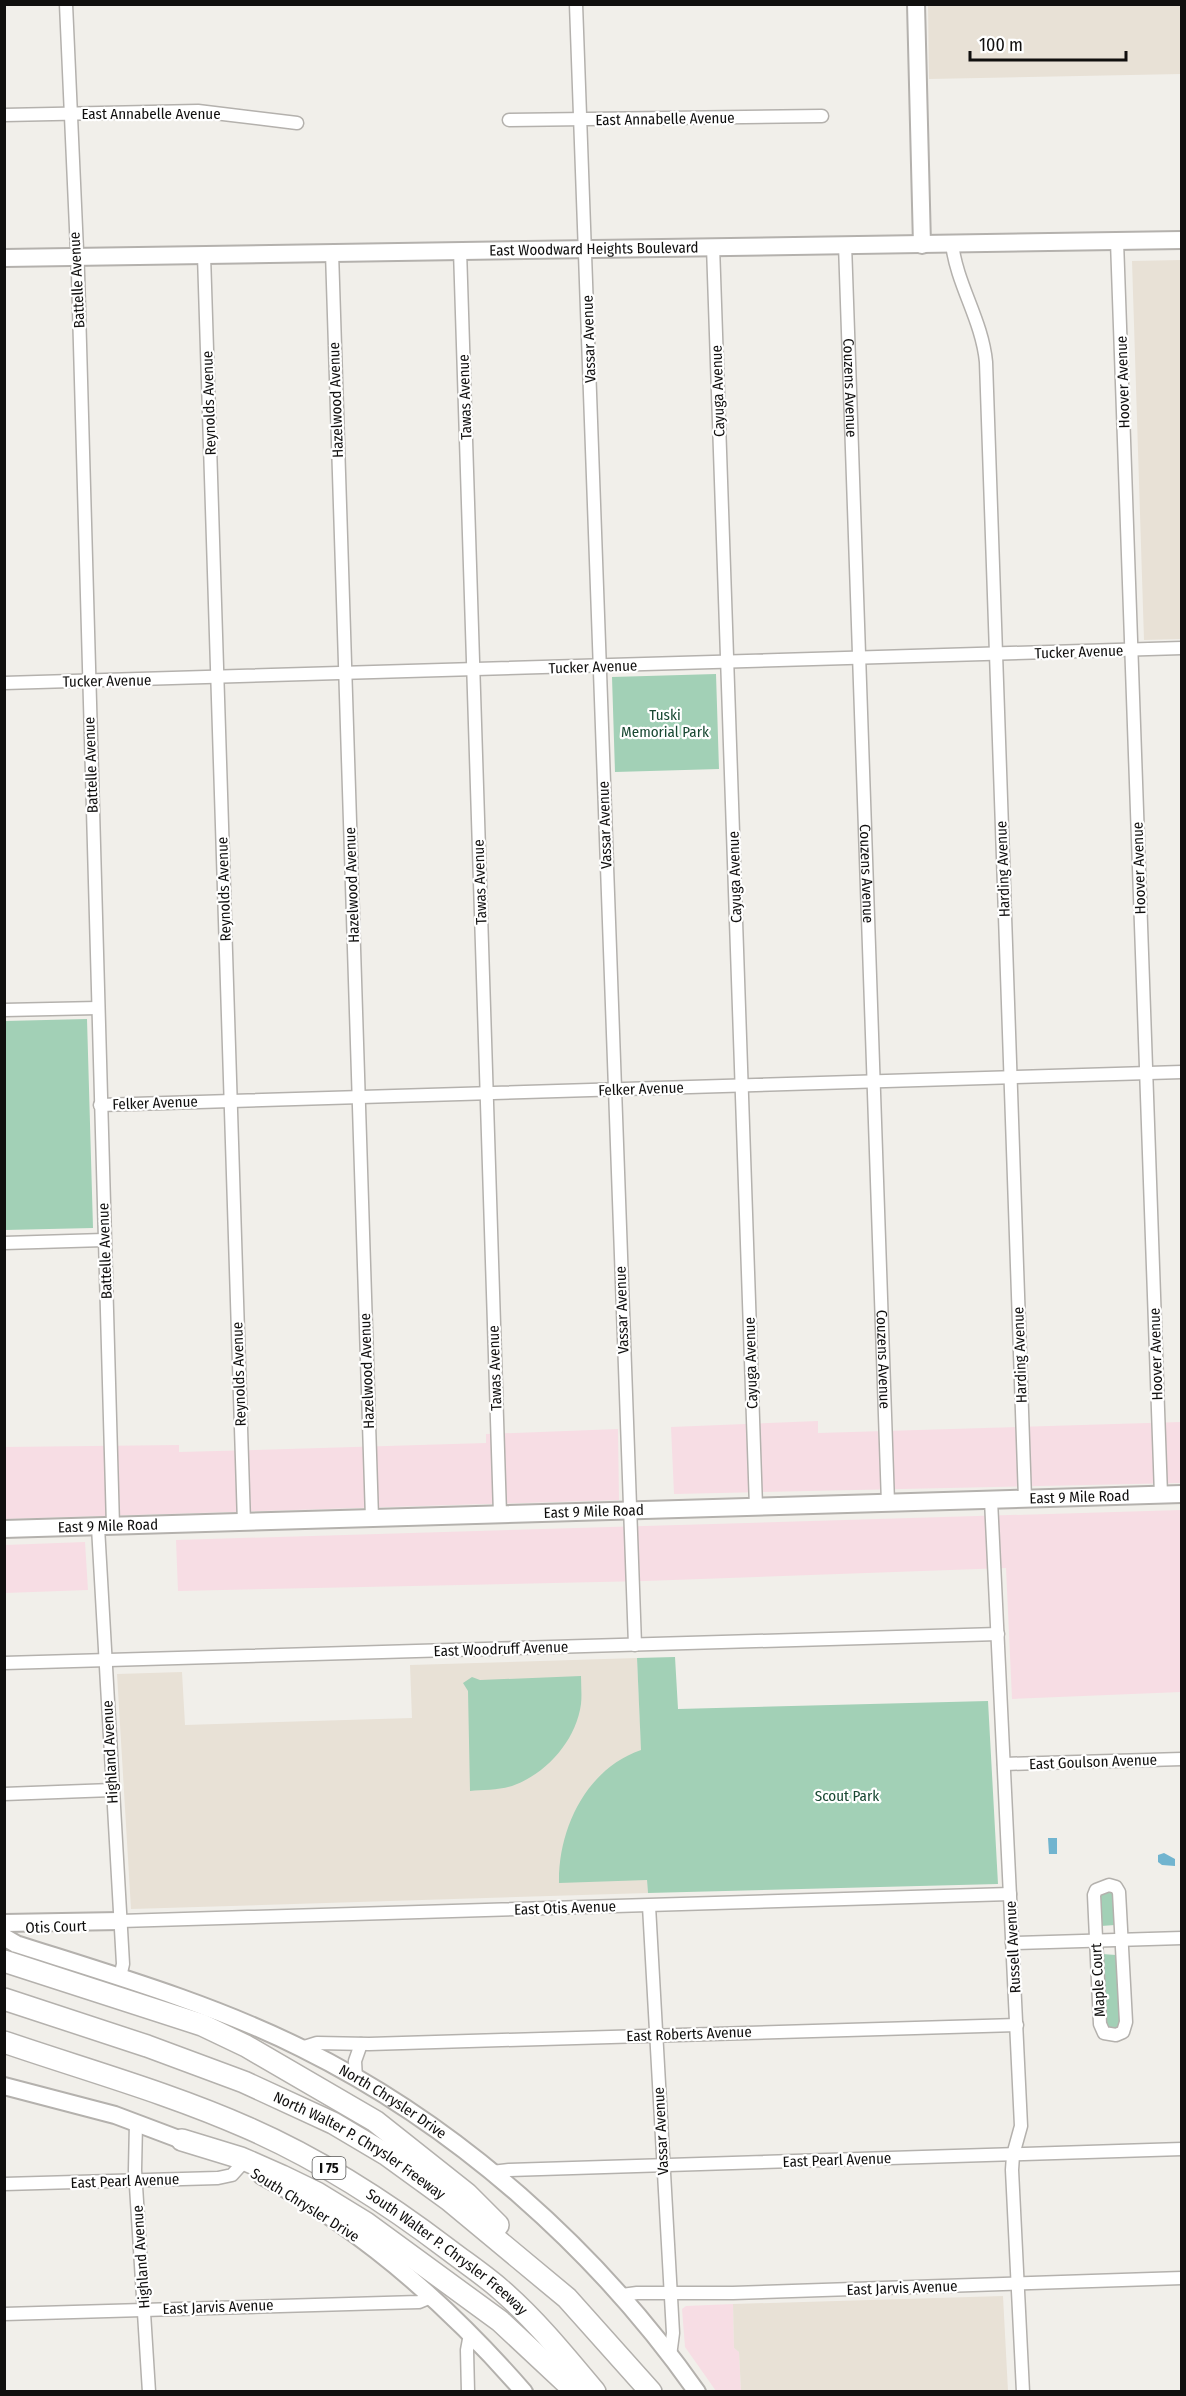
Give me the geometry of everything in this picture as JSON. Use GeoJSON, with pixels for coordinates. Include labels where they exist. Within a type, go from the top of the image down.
{"type":"FeatureCollection","features":[{"type":"Feature","properties":{"kind":"highway"},"geometry":{"type":"LineString","coordinates":[[8,1948],[202,2025],[246,2046],[375,2121],[467,2194],[567,2298]]}},
{"type":"Feature","properties":{"kind":"highway","name":"North Walter P. Chrysler Freeway"},"geometry":{"type":"LineString","coordinates":[[4,1999],[235,2079],[333,2123],[387,2155],[449,2200],[567,2298],[651,2391]]}},
{"type":"Feature","properties":{"kind":"highway","name":"South Walter P. Chrysler Freeway"},"geometry":{"type":"LineString","coordinates":[[4,2042],[131,2083],[213,2113],[294,2150],[345,2177],[402,2215],[500,2289],[555,2343],[595,2391]]}},
{"type":"Feature","properties":{"kind":"highway"},"geometry":{"type":"LineString","coordinates":[[182,2140],[241,2158],[282,2176],[317,2193],[366,2223],[500,2321],[576,2391]]}},
{"type":"Feature","properties":{"kind":"main road"},"geometry":{"type":"LineString","coordinates":[[916,4],[922,244]]}},
{"type":"Feature","properties":{"kind":"main road","name":"East Woodward Heights Boulevard"},"geometry":{"type":"LineString","coordinates":[[4,258],[1182,240]]}},
{"type":"Feature","properties":{"kind":"main road","name":"East 9 Mile Road"},"geometry":{"type":"LineString","coordinates":[[4,1529],[1182,1494]]}},
{"type":"Feature","properties":{"kind":"main road"},"geometry":{"type":"LineString","coordinates":[[4,1923],[120,1921]]}},
{"type":"Feature","properties":{"kind":"main road","name":"North Chrysler Drive"},"geometry":{"type":"LineString","coordinates":[[8,1948],[120,1977],[201,2004],[301,2048],[356,2079],[439,2133],[492,2172],[539,2212],[622,2295],[697,2391]]}},
{"type":"Feature","properties":{"kind":"main road","name":"South Chrysler Drive"},"geometry":{"type":"LineString","coordinates":[[4,2086],[136,2122],[240,2165],[274,2183],[363,2242],[431,2297],[524,2391]]}},
{"type":"Feature","properties":{"kind":"street","name":"Battelle Avenue"},"geometry":{"type":"LineString","coordinates":[[66,4],[77,257],[104,1240],[105,1526]]}},
{"type":"Feature","properties":{"kind":"street","name":"Vassar Avenue"},"geometry":{"type":"LineString","coordinates":[[576,4],[635,1645]]}},
{"type":"Feature","properties":{"kind":"street","name":"East Annabelle Avenue"},"geometry":{"type":"LineString","coordinates":[[4,115],[198,111],[297,123]]}},
{"type":"Feature","properties":{"kind":"street","name":"East Annabelle Avenue"},"geometry":{"type":"LineString","coordinates":[[509,120],[580,121],[822,116]]}},
{"type":"Feature","properties":{"kind":"street","name":"Hoover Avenue"},"geometry":{"type":"LineString","coordinates":[[1117,241],[1161,1495]]}},
{"type":"Feature","properties":{"kind":"street","name":"Couzens Avenue"},"geometry":{"type":"LineString","coordinates":[[845,244],[888,1503]]}},
{"type":"Feature","properties":{"kind":"street","name":"Harding Avenue"},"geometry":{"type":"LineString","coordinates":[[952,244],[955,261],[975,314],[985,353],[1025,1499]]}},
{"type":"Feature","properties":{"kind":"street","name":"Cayuga Avenue"},"geometry":{"type":"LineString","coordinates":[[712,246],[756,1507]]}},
{"type":"Feature","properties":{"kind":"street","name":"Tawas Avenue"},"geometry":{"type":"LineString","coordinates":[[460,250],[500,1514]]}},
{"type":"Feature","properties":{"kind":"street","name":"Hazelwood Avenue"},"geometry":{"type":"LineString","coordinates":[[332,252],[372,1518]]}},
{"type":"Feature","properties":{"kind":"street","name":"Reynolds Avenue"},"geometry":{"type":"LineString","coordinates":[[204,255],[244,1523]]}},
{"type":"Feature","properties":{"kind":"street","name":"Tucker Avenue"},"geometry":{"type":"LineString","coordinates":[[4,683],[1182,648]]}},
{"type":"Feature","properties":{"kind":"street"},"geometry":{"type":"LineString","coordinates":[[4,1010],[98,1008]]}},
{"type":"Feature","properties":{"kind":"street","name":"Felker Avenue"},"geometry":{"type":"LineString","coordinates":[[100,1105],[1182,1072]]}},
{"type":"Feature","properties":{"kind":"street"},"geometry":{"type":"LineString","coordinates":[[4,1243],[104,1240]]}},
{"type":"Feature","properties":{"kind":"street","name":"Russell Avenue"},"geometry":{"type":"LineString","coordinates":[[991,1500],[1021,2126],[1020,2138],[1013,2155],[1023,2391]]}},
{"type":"Feature","properties":{"kind":"street","name":"Highland Avenue"},"geometry":{"type":"LineString","coordinates":[[105,1526],[104,1660],[123,1964],[120,1977]]}},
{"type":"Feature","properties":{"kind":"street","name":"East Woodruff Avenue"},"geometry":{"type":"LineString","coordinates":[[4,1663],[998,1634]]}},
{"type":"Feature","properties":{"kind":"street","name":"East Goulson Avenue"},"geometry":{"type":"LineString","coordinates":[[1004,1764],[1182,1759]]}},
{"type":"Feature","properties":{"kind":"street"},"geometry":{"type":"LineString","coordinates":[[4,1794],[112,1790]]}},
{"type":"Feature","properties":{"kind":"street","name":"Maple Court"},"geometry":{"type":"LineString","coordinates":[[1109,1885],[1116,1887],[1119,1892],[1122,1940],[1126,2022],[1124,2032],[1116,2035],[1104,2033],[1100,2024],[1096,1941],[1094,1896],[1096,1890],[1109,1885]]}},
{"type":"Feature","properties":{"kind":"street","name":"East Otis Avenue"},"geometry":{"type":"LineString","coordinates":[[120,1921],[1010,1894]]}},
{"type":"Feature","properties":{"kind":"street","name":"Vassar Avenue"},"geometry":{"type":"LineString","coordinates":[[649,1905],[673,2333],[670,2356]]}},
{"type":"Feature","properties":{"kind":"street","name":"Otis Court"},"geometry":{"type":"LineString","coordinates":[[8,1948],[11,1929],[110,1925],[120,1921]]}},
{"type":"Feature","properties":{"kind":"street"},"geometry":{"type":"LineString","coordinates":[[1012,1943],[1182,1938]]}},
{"type":"Feature","properties":{"kind":"street","name":"East Roberts Avenue"},"geometry":{"type":"LineString","coordinates":[[301,2048],[317,2043],[361,2044],[1017,2025]]}},
{"type":"Feature","properties":{"kind":"street"},"geometry":{"type":"LineString","coordinates":[[356,2079],[355,2061],[361,2044]]}},
{"type":"Feature","properties":{"kind":"street","name":"Highland Avenue"},"geometry":{"type":"LineString","coordinates":[[136,2122],[134,2135],[136,2181],[149,2391]]}},
{"type":"Feature","properties":{"kind":"street","name":"East Pearl Avenue"},"geometry":{"type":"LineString","coordinates":[[492,2172],[515,2169],[1182,2150]]}},
{"type":"Feature","properties":{"kind":"street","name":"East Pearl Avenue"},"geometry":{"type":"LineString","coordinates":[[4,2184],[218,2178],[232,2175],[240,2165]]}},
{"type":"Feature","properties":{"kind":"street","name":"East Jarvis Avenue"},"geometry":{"type":"LineString","coordinates":[[622,2295],[1182,2278]]}},
{"type":"Feature","properties":{"kind":"street","name":"East Jarvis Avenue"},"geometry":{"type":"LineString","coordinates":[[4,2314],[419,2302],[431,2297]]}},
{"type":"Feature","properties":{"kind":"street"},"geometry":{"type":"LineString","coordinates":[[468,2391],[466,2350],[470,2334]]}},
{"type":"Feature","properties":{"kind":"shaded area"},"geometry":{"type":"Polygon","coordinates":[[[928,5],[1181,5],[1181,74],[929,79],[928,5]]]}},
{"type":"Feature","properties":{"kind":"shaded area"},"geometry":{"type":"Polygon","coordinates":[[[1181,260],[1181,639],[1144,640],[1132,261],[1181,260]]]}},
{"type":"Feature","properties":{"kind":"shaded area"},"geometry":{"type":"Polygon","coordinates":[[[818,1421],[818,1433],[1181,1422],[1181,1483],[674,1494],[671,1427],[818,1421]]]}},
{"type":"Feature","properties":{"kind":"shaded area"},"geometry":{"type":"Polygon","coordinates":[[[618,1429],[619,1500],[5,1519],[4,1447],[179,1445],[179,1452],[255,1450],[486,1443],[486,1434],[618,1429]]]}},
{"type":"Feature","properties":{"kind":"shaded area"},"geometry":{"type":"Polygon","coordinates":[[[1181,1510],[1181,1692],[1012,1699],[1006,1568],[645,1581],[178,1591],[176,1540],[1181,1510]]]}},
{"type":"Feature","properties":{"kind":"shaded area"},"geometry":{"type":"Polygon","coordinates":[[[85,1542],[88,1590],[5,1593],[5,1545],[85,1542]]]}},
{"type":"Feature","properties":{"kind":"shaded area"},"geometry":{"type":"Polygon","coordinates":[[[637,1658],[648,1893],[131,1909],[117,1674],[182,1672],[185,1725],[412,1718],[410,1665],[637,1658]]]}},
{"type":"Feature","properties":{"kind":"shaded area"},"geometry":{"type":"Polygon","coordinates":[[[1003,2296],[1008,2391],[741,2391],[739,2352],[734,2348],[733,2304],[1003,2296]]]}},
{"type":"Feature","properties":{"kind":"shaded area"},"geometry":{"type":"Polygon","coordinates":[[[733,2304],[734,2348],[739,2352],[741,2391],[716,2391],[685,2347],[682,2309],[686,2306],[733,2304]]]}},
{"type":"Feature","properties":{"kind":"green space","name":"Tuski Memorial Park"},"geometry":{"type":"Polygon","coordinates":[[[716,674],[719,769],[615,772],[612,677],[716,674]]]}},
{"type":"Feature","properties":{"kind":"green space"},"geometry":{"type":"Polygon","coordinates":[[[87,1019],[93,1228],[5,1230],[5,1021],[87,1019]]]}},
{"type":"Feature","properties":{"kind":"green space","name":"Scout Park"},"geometry":{"type":"Polygon","coordinates":[[[675,1657],[678,1709],[988,1701],[998,1884],[648,1893],[647,1880],[559,1883],[564,1842],[579,1803],[605,1771],[641,1750],[637,1658],[675,1657]]]}},
{"type":"Feature","properties":{"kind":"green space"},"geometry":{"type":"Polygon","coordinates":[[[581,1676],[578,1718],[566,1743],[547,1765],[525,1781],[512,1786],[470,1791],[468,1691],[463,1683],[472,1677],[480,1680],[581,1676]]]}},
{"type":"Feature","properties":{"kind":"green space"},"geometry":{"type":"Polygon","coordinates":[[[1104,1891],[1111,1891],[1113,1895],[1115,1925],[1101,1926],[1100,1897],[1104,1891]]]}},
{"type":"Feature","properties":{"kind":"green space"},"geometry":{"type":"Polygon","coordinates":[[[1102,1954],[1116,1955],[1120,2023],[1114,2030],[1107,2027],[1106,2023],[1102,1954]]]}},
{"type":"Feature","properties":{"kind":"water"},"geometry":{"type":"Polygon","coordinates":[[[1048,1838],[1057,1838],[1057,1854],[1049,1854],[1048,1838]]]}},
{"type":"Feature","properties":{"kind":"water"},"geometry":{"type":"Polygon","coordinates":[[[1164,1853],[1175,1859],[1175,1866],[1162,1865],[1158,1862],[1158,1855],[1164,1853]]]}}]}
